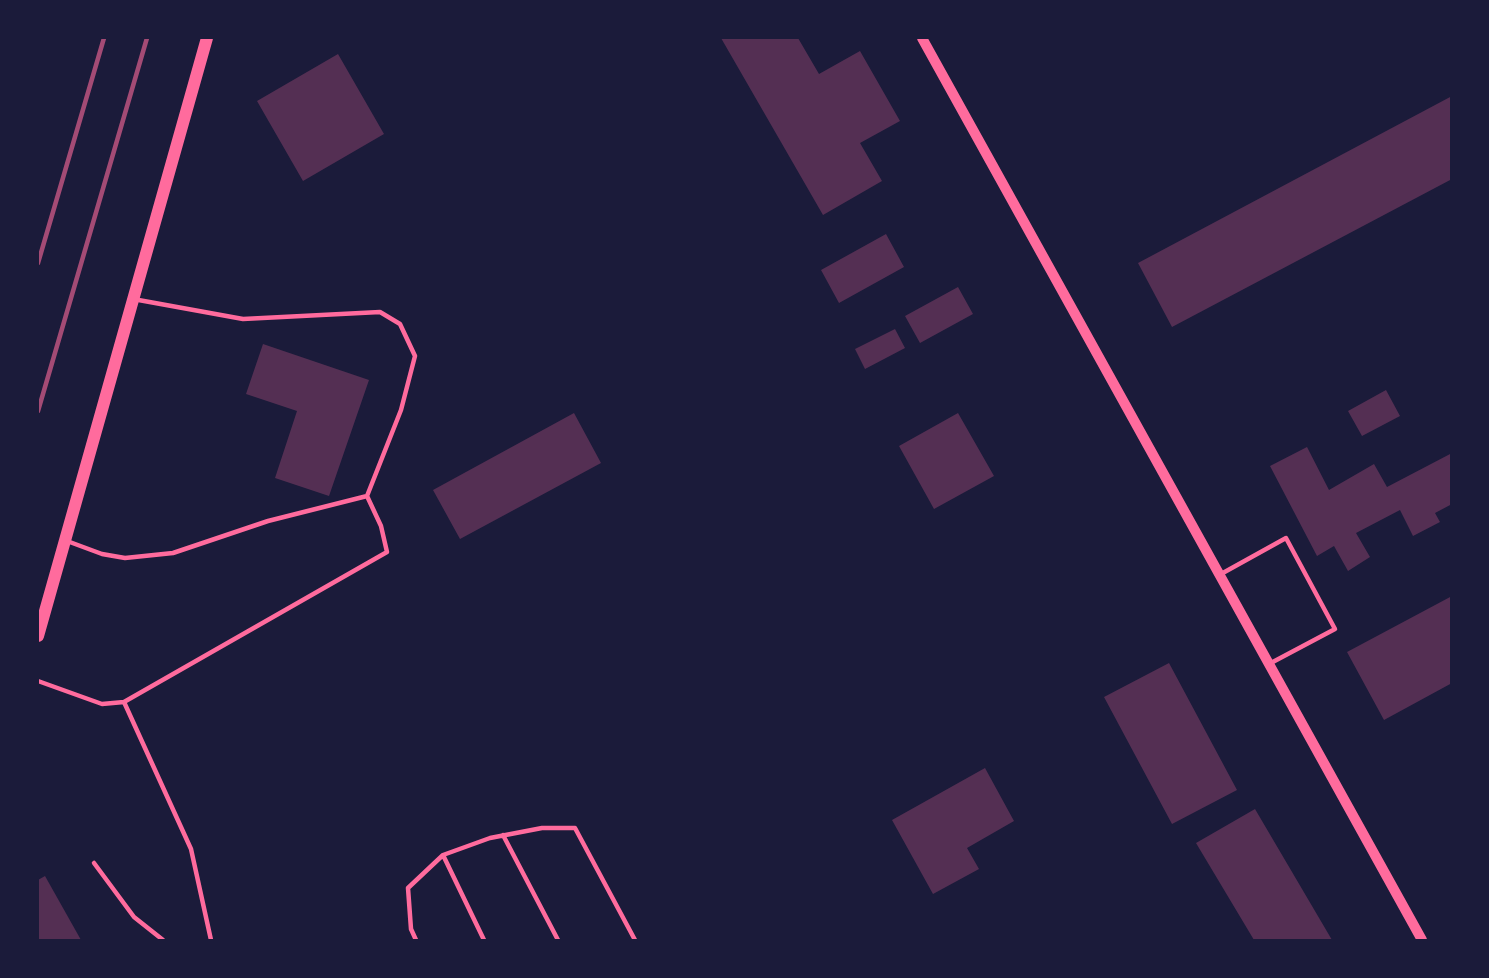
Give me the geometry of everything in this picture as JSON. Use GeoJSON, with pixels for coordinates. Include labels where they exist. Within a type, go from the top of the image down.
{"type":"FeatureCollection","features":[{"type":"Feature","properties":{"kind":"main road"},"geometry":{"type":"LineString","coordinates":[[38,636],[207,38]]}},
{"type":"Feature","properties":{"kind":"street"},"geometry":{"type":"LineString","coordinates":[[922,38],[1422,940]]}},
{"type":"Feature","properties":{"kind":"lane"},"geometry":{"type":"LineString","coordinates":[[38,681],[102,704],[124,702],[387,552],[381,526],[367,496],[401,410],[415,356],[400,324],[380,312],[243,319],[133,299]]}},
{"type":"Feature","properties":{"kind":"lane"},"geometry":{"type":"LineString","coordinates":[[65,540],[102,554],[125,558],[173,552],[268,521],[367,496]]}},
{"type":"Feature","properties":{"kind":"lane"},"geometry":{"type":"LineString","coordinates":[[1220,575],[1286,538],[1335,629],[1269,664]]}},
{"type":"Feature","properties":{"kind":"lane"},"geometry":{"type":"LineString","coordinates":[[124,702],[191,849],[211,940]]}},
{"type":"Feature","properties":{"kind":"lane"},"geometry":{"type":"LineString","coordinates":[[416,940],[411,929],[408,888],[443,855],[490,838],[542,828],[575,828],[635,940]]}},
{"type":"Feature","properties":{"kind":"lane"},"geometry":{"type":"LineString","coordinates":[[503,835],[558,940]]}},
{"type":"Feature","properties":{"kind":"lane"},"geometry":{"type":"LineString","coordinates":[[443,855],[484,940]]}},
{"type":"Feature","properties":{"kind":"lane"},"geometry":{"type":"LineString","coordinates":[[94,862],[134,917],[163,940]]}},
{"type":"Feature","properties":{"kind":"building"},"geometry":{"type":"Polygon","coordinates":[[[721,38],[798,38],[819,74],[860,51],[900,121],[860,143],[882,181],[823,215],[721,38]]]}},
{"type":"Feature","properties":{"kind":"building"},"geometry":{"type":"Polygon","coordinates":[[[338,54],[384,134],[303,181],[257,101],[338,54]]]}},
{"type":"Feature","properties":{"kind":"building"},"geometry":{"type":"Polygon","coordinates":[[[1452,96],[1452,179],[1172,327],[1138,263],[1452,96]]]}},
{"type":"Feature","properties":{"kind":"building"},"geometry":{"type":"Polygon","coordinates":[[[886,234],[904,267],[839,303],[821,270],[886,234]]]}},
{"type":"Feature","properties":{"kind":"building"},"geometry":{"type":"Polygon","coordinates":[[[958,287],[973,314],[920,343],[905,316],[958,287]]]}},
{"type":"Feature","properties":{"kind":"building"},"geometry":{"type":"Polygon","coordinates":[[[895,329],[905,348],[865,369],[855,349],[895,329]]]}},
{"type":"Feature","properties":{"kind":"building"},"geometry":{"type":"Polygon","coordinates":[[[263,344],[369,380],[329,496],[275,478],[297,411],[246,394],[263,344]]]}},
{"type":"Feature","properties":{"kind":"building"},"geometry":{"type":"Polygon","coordinates":[[[1386,390],[1400,416],[1362,436],[1348,411],[1386,390]]]}},
{"type":"Feature","properties":{"kind":"building"},"geometry":{"type":"Polygon","coordinates":[[[574,413],[601,463],[460,539],[433,490],[574,413]]]}},
{"type":"Feature","properties":{"kind":"building"},"geometry":{"type":"Polygon","coordinates":[[[958,413],[994,476],[934,509],[899,446],[958,413]]]}},
{"type":"Feature","properties":{"kind":"building"},"geometry":{"type":"Polygon","coordinates":[[[1307,447],[1329,490],[1374,464],[1387,487],[1452,453],[1452,504],[1435,513],[1440,522],[1413,536],[1400,510],[1356,533],[1370,557],[1348,571],[1334,546],[1317,556],[1270,466],[1307,447]]]}},
{"type":"Feature","properties":{"kind":"building"},"geometry":{"type":"Polygon","coordinates":[[[1452,596],[1452,683],[1384,720],[1347,652],[1452,596]]]}},
{"type":"Feature","properties":{"kind":"building"},"geometry":{"type":"Polygon","coordinates":[[[1169,663],[1237,790],[1172,824],[1104,697],[1169,663]]]}},
{"type":"Feature","properties":{"kind":"building"},"geometry":{"type":"Polygon","coordinates":[[[985,768],[1014,821],[967,848],[979,869],[933,894],[892,820],[985,768]]]}},
{"type":"Feature","properties":{"kind":"building"},"geometry":{"type":"Polygon","coordinates":[[[1255,809],[1332,940],[1254,940],[1196,843],[1255,809]]]}},
{"type":"Feature","properties":{"kind":"building"},"geometry":{"type":"Polygon","coordinates":[[[45,876],[81,940],[38,940],[38,880],[45,876]]]}},
{"type":"Feature","properties":{"kind":"railway"},"geometry":{"type":"LineString","coordinates":[[38,263],[104,38]]}},
{"type":"Feature","properties":{"kind":"railway"},"geometry":{"type":"LineString","coordinates":[[38,411],[147,38]]}}]}
